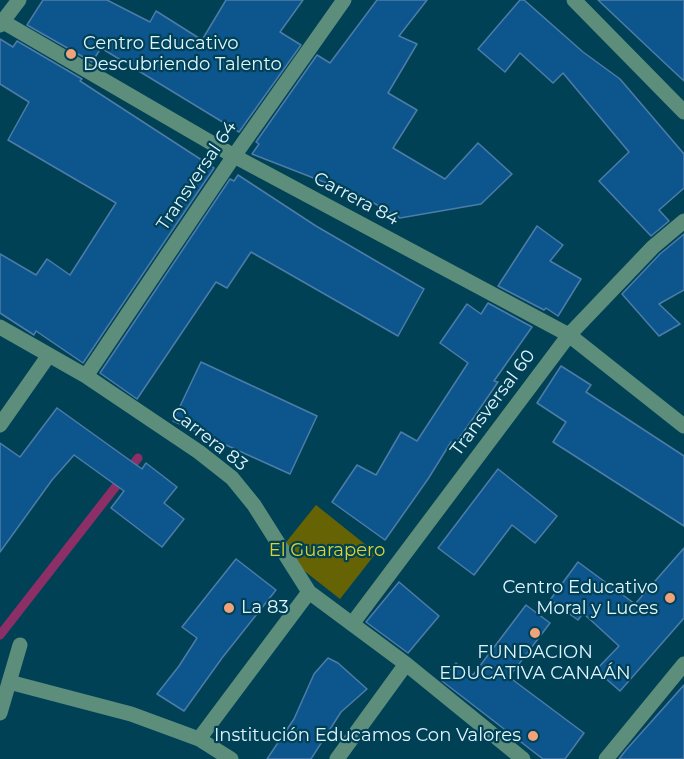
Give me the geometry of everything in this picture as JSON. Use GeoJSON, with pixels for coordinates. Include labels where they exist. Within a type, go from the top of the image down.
{"type":"FeatureCollection","features":[{"type":"Feature","properties":{"kind":"street"},"geometry":{"type":"LineString","coordinates":[[1,22],[19,0]]}},
{"type":"Feature","properties":{"kind":"street","name":"Transversal 64"},"geometry":{"type":"LineString","coordinates":[[86,376],[234,156],[344,0]]}},
{"type":"Feature","properties":{"kind":"street"},"geometry":{"type":"LineString","coordinates":[[574,0],[684,112]]}},
{"type":"Feature","properties":{"kind":"street","name":"Carrera 84"},"geometry":{"type":"LineString","coordinates":[[1,22],[234,156],[569,335],[684,426]]}},
{"type":"Feature","properties":{"kind":"street","name":"Transversal 60"},"geometry":{"type":"LineString","coordinates":[[352,624],[569,335],[653,247],[684,221]]}},
{"type":"Feature","properties":{"kind":"street","name":"Carrera 83"},"geometry":{"type":"LineString","coordinates":[[0,327],[86,376],[200,452],[232,478],[254,505],[309,592],[406,664],[523,759]]}},
{"type":"Feature","properties":{"kind":"street"},"geometry":{"type":"LineString","coordinates":[[0,425],[49,355]]}},
{"type":"Feature","properties":{"kind":"street"},"geometry":{"type":"LineString","coordinates":[[199,739],[309,592]]}},
{"type":"Feature","properties":{"kind":"street"},"geometry":{"type":"LineString","coordinates":[[0,713],[21,645]]}},
{"type":"Feature","properties":{"kind":"street"},"geometry":{"type":"LineString","coordinates":[[337,759],[406,664]]}},
{"type":"Feature","properties":{"kind":"street"},"geometry":{"type":"LineString","coordinates":[[606,759],[684,664]]}},
{"type":"Feature","properties":{"kind":"street"},"geometry":{"type":"LineString","coordinates":[[9,682],[131,714],[199,739],[231,759]]}},
{"type":"Feature","properties":{"kind":"green space","name":"El Guarapero"},"geometry":{"type":"Polygon","coordinates":[[[316,505],[376,553],[340,599],[279,551],[316,505]]]}},
{"type":"Feature","properties":{"kind":"building"},"geometry":{"type":"Polygon","coordinates":[[[43,0],[107,0],[150,22],[156,11],[202,40],[226,0],[303,0],[280,32],[301,45],[239,132],[101,48],[92,62],[27,25],[43,0]]]}},
{"type":"Feature","properties":{"kind":"building"},"geometry":{"type":"Polygon","coordinates":[[[377,0],[427,0],[399,36],[417,44],[388,93],[417,110],[393,148],[445,179],[478,143],[512,174],[481,204],[400,218],[365,198],[252,154],[259,144],[256,142],[317,55],[330,63],[377,0]]]}},
{"type":"Feature","properties":{"kind":"building"},"geometry":{"type":"Polygon","coordinates":[[[520,0],[524,0],[583,52],[620,79],[684,154],[684,188],[659,210],[669,221],[651,236],[599,181],[629,152],[563,73],[553,83],[520,53],[505,72],[478,49],[520,0]]]}},
{"type":"Feature","properties":{"kind":"building"},"geometry":{"type":"Polygon","coordinates":[[[598,0],[684,0],[684,81],[653,52],[598,0]]]}},
{"type":"Feature","properties":{"kind":"building"},"geometry":{"type":"Polygon","coordinates":[[[0,39],[13,47],[17,41],[82,79],[80,81],[214,168],[83,363],[36,331],[34,335],[0,313],[0,254],[36,275],[47,259],[70,275],[116,203],[8,140],[29,102],[0,84],[0,39]]]}},
{"type":"Feature","properties":{"kind":"building"},"geometry":{"type":"Polygon","coordinates":[[[238,175],[316,226],[424,289],[398,336],[251,252],[227,288],[216,282],[137,399],[100,373],[230,179],[234,181],[238,175]]]}},
{"type":"Feature","properties":{"kind":"building"},"geometry":{"type":"Polygon","coordinates":[[[537,226],[563,245],[550,261],[581,279],[558,316],[498,286],[537,226]]]}},
{"type":"Feature","properties":{"kind":"building"},"geometry":{"type":"Polygon","coordinates":[[[684,234],[684,290],[659,304],[680,324],[659,336],[622,294],[660,254],[684,234]]]}},
{"type":"Feature","properties":{"kind":"building"},"geometry":{"type":"Polygon","coordinates":[[[488,303],[532,327],[494,381],[498,382],[472,420],[455,444],[451,442],[385,540],[332,502],[357,465],[376,475],[401,432],[417,441],[468,363],[440,343],[467,304],[481,314],[488,303]]]}},
{"type":"Feature","properties":{"kind":"building"},"geometry":{"type":"Polygon","coordinates":[[[201,362],[317,416],[290,474],[173,421],[201,362]]]}},
{"type":"Feature","properties":{"kind":"building"},"geometry":{"type":"Polygon","coordinates":[[[561,366],[591,385],[586,392],[684,456],[684,526],[553,442],[566,422],[537,403],[561,366]]]}},
{"type":"Feature","properties":{"kind":"building"},"geometry":{"type":"Polygon","coordinates":[[[57,408],[142,469],[146,463],[177,487],[164,503],[184,519],[162,547],[111,508],[124,491],[74,455],[52,480],[0,552],[0,443],[20,457],[57,408]]]}},
{"type":"Feature","properties":{"kind":"building"},"geometry":{"type":"Polygon","coordinates":[[[498,469],[557,516],[535,543],[512,525],[474,575],[438,548],[498,469]]]}},
{"type":"Feature","properties":{"kind":"building"},"geometry":{"type":"Polygon","coordinates":[[[684,548],[684,618],[620,691],[596,670],[619,646],[583,613],[578,620],[550,600],[578,562],[635,604],[684,548]]]}},
{"type":"Feature","properties":{"kind":"building","name":"La 83"},"geometry":{"type":"Polygon","coordinates":[[[236,559],[276,590],[222,658],[184,711],[157,694],[197,638],[182,627],[236,559]]]}},
{"type":"Feature","properties":{"kind":"building"},"geometry":{"type":"Polygon","coordinates":[[[399,582],[439,616],[408,653],[366,622],[399,582]]]}},
{"type":"Feature","properties":{"kind":"building"},"geometry":{"type":"Polygon","coordinates":[[[526,605],[550,623],[509,677],[584,733],[565,759],[543,759],[442,681],[456,663],[473,675],[526,605]]]}},
{"type":"Feature","properties":{"kind":"building"},"geometry":{"type":"Polygon","coordinates":[[[328,658],[338,663],[367,689],[341,712],[311,759],[267,759],[294,719],[314,674],[328,658]]]}},
{"type":"Feature","properties":{"kind":"building"},"geometry":{"type":"Polygon","coordinates":[[[684,685],[684,759],[619,759],[626,750],[684,685]]]}},
{"type":"Feature","properties":{"kind":"waterway"},"geometry":{"type":"LineString","coordinates":[[0,635],[138,458]]}},
{"type":"Feature","properties":{"kind":"place","name":"Centro Educativo Descubriendo Talento"},"geometry":{"type":"Point","coordinates":[71,54]}},
{"type":"Feature","properties":{"kind":"place","name":"Centro Educativo Moral y Luces"},"geometry":{"type":"Point","coordinates":[670,598]}},
{"type":"Feature","properties":{"kind":"place","name":"La 83"},"geometry":{"type":"Point","coordinates":[229,608]}},
{"type":"Feature","properties":{"kind":"place","name":"FUNDACION EDUCATIVA CANAÁN"},"geometry":{"type":"Point","coordinates":[535,633]}},
{"type":"Feature","properties":{"kind":"place","name":"Institución Educamos Con Valores"},"geometry":{"type":"Point","coordinates":[533,736]}}]}
